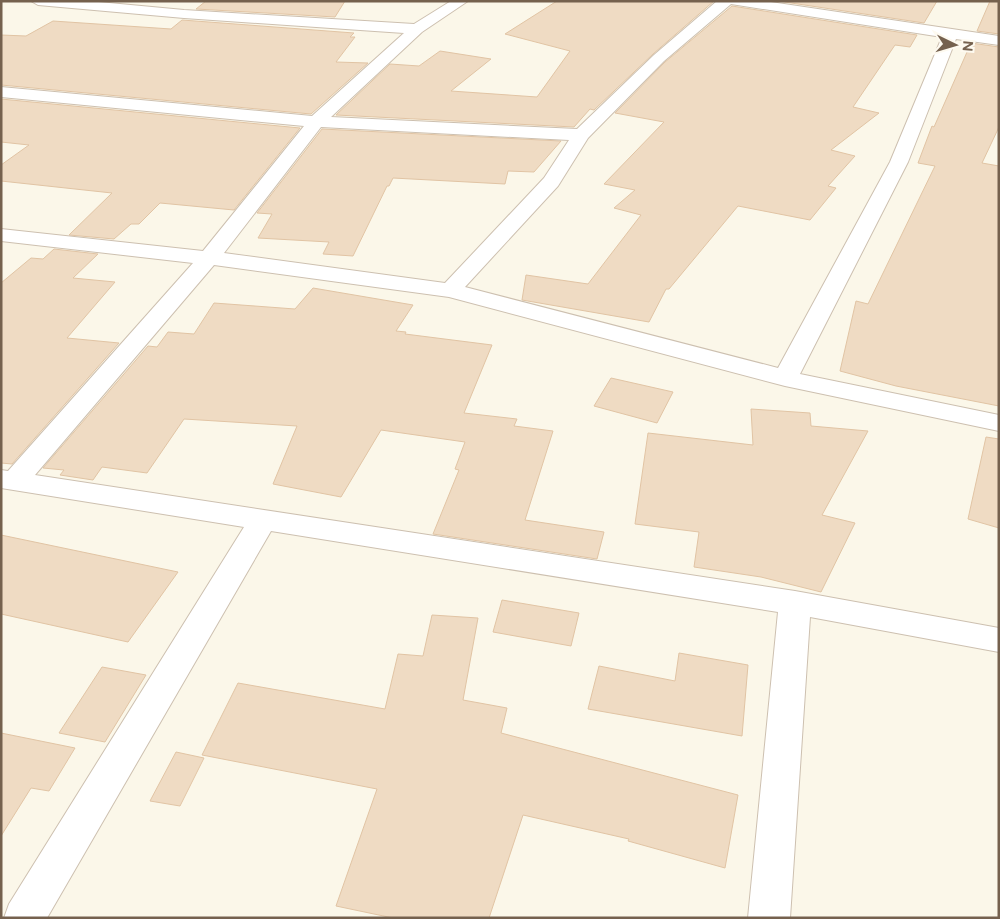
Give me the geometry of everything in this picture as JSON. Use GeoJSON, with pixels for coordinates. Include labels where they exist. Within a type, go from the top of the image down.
{"type":"FeatureCollection","features":[{"type":"Feature","properties":{"kind":"street"},"geometry":{"type":"LineString","coordinates":[[38,1],[184,14],[416,29]]}},
{"type":"Feature","properties":{"kind":"street"},"geometry":{"type":"LineString","coordinates":[[8,480],[209,258],[316,122],[416,29],[461,1]]}},
{"type":"Feature","properties":{"kind":"street"},"geometry":{"type":"LineString","coordinates":[[450,290],[551,182],[581,136],[659,58],[726,1]]}},
{"type":"Feature","properties":{"kind":"street"},"geometry":{"type":"LineString","coordinates":[[735,1],[999,41]]}},
{"type":"Feature","properties":{"kind":"street"},"geometry":{"type":"LineString","coordinates":[[785,378],[899,162],[950,35]]}},
{"type":"Feature","properties":{"kind":"street"},"geometry":{"type":"LineString","coordinates":[[1,92],[316,122],[581,136]]}},
{"type":"Feature","properties":{"kind":"street"},"geometry":{"type":"LineString","coordinates":[[1,235],[209,258],[450,290],[785,378],[999,423]]}},
{"type":"Feature","properties":{"kind":"street"},"geometry":{"type":"LineString","coordinates":[[8,480],[795,604],[999,640]]}},
{"type":"Feature","properties":{"kind":"street"},"geometry":{"type":"LineString","coordinates":[[24,918],[262,521]]}},
{"type":"Feature","properties":{"kind":"street"},"geometry":{"type":"LineString","coordinates":[[769,918],[795,604]]}},
{"type":"Feature","properties":{"kind":"building"},"geometry":{"type":"Polygon","coordinates":[[[206,1],[345,1],[335,17],[196,9],[206,1]]]}},
{"type":"Feature","properties":{"kind":"building"},"geometry":{"type":"Polygon","coordinates":[[[557,1],[714,1],[653,54],[594,110],[590,109],[574,127],[336,115],[390,64],[419,66],[440,51],[491,59],[451,91],[537,97],[570,51],[505,34],[557,1]]]}},
{"type":"Feature","properties":{"kind":"building"},"geometry":{"type":"Polygon","coordinates":[[[778,1],[937,1],[924,23],[778,1]]]}},
{"type":"Feature","properties":{"kind":"building"},"geometry":{"type":"Polygon","coordinates":[[[990,1],[999,1],[999,34],[977,31],[990,1]]]}},
{"type":"Feature","properties":{"kind":"building"},"geometry":{"type":"Polygon","coordinates":[[[732,6],[917,35],[910,47],[895,45],[853,107],[879,113],[831,150],[855,156],[828,186],[836,188],[810,220],[738,206],[669,289],[666,289],[649,322],[522,300],[526,275],[588,284],[641,215],[614,208],[635,190],[604,184],[664,122],[615,113],[665,62],[732,6]]]}},
{"type":"Feature","properties":{"kind":"building"},"geometry":{"type":"Polygon","coordinates":[[[182,20],[354,33],[350,37],[355,37],[336,62],[368,63],[311,114],[1,85],[1,35],[26,36],[53,21],[171,29],[182,20]]]}},
{"type":"Feature","properties":{"kind":"building"},"geometry":{"type":"Polygon","coordinates":[[[971,43],[999,47],[999,127],[982,163],[999,166],[999,406],[896,386],[840,371],[856,301],[868,304],[935,166],[918,163],[932,126],[934,127],[971,43]]]}},
{"type":"Feature","properties":{"kind":"building"},"geometry":{"type":"Polygon","coordinates":[[[1,99],[300,128],[234,210],[160,203],[139,224],[131,224],[114,239],[69,235],[112,193],[1,181],[1,165],[29,145],[1,142],[1,99]]]}},
{"type":"Feature","properties":{"kind":"building"},"geometry":{"type":"Polygon","coordinates":[[[322,129],[561,141],[534,172],[508,171],[505,184],[393,178],[389,186],[387,186],[353,256],[323,254],[329,242],[258,238],[272,214],[257,213],[322,129]]]}},
{"type":"Feature","properties":{"kind":"building"},"geometry":{"type":"Polygon","coordinates":[[[54,249],[98,254],[73,278],[115,282],[67,338],[119,343],[12,464],[1,463],[1,283],[31,258],[43,259],[54,249]]]}},
{"type":"Feature","properties":{"kind":"building"},"geometry":{"type":"Polygon","coordinates":[[[313,288],[413,305],[396,331],[406,332],[405,334],[492,345],[464,413],[517,419],[514,426],[553,431],[525,520],[604,532],[597,559],[433,534],[459,470],[455,469],[465,442],[381,430],[341,497],[273,484],[297,426],[184,419],[147,473],[102,467],[93,480],[60,475],[64,470],[43,468],[148,346],[157,347],[168,332],[194,334],[214,303],[295,309],[313,288]]]}},
{"type":"Feature","properties":{"kind":"building"},"geometry":{"type":"Polygon","coordinates":[[[611,378],[673,392],[657,423],[594,406],[611,378]]]}},
{"type":"Feature","properties":{"kind":"building"},"geometry":{"type":"Polygon","coordinates":[[[751,409],[810,413],[811,426],[868,431],[822,515],[855,523],[821,592],[761,577],[694,567],[699,532],[635,524],[648,433],[753,445],[751,409]]]}},
{"type":"Feature","properties":{"kind":"building"},"geometry":{"type":"Polygon","coordinates":[[[986,437],[999,439],[999,528],[968,519],[986,437]]]}},
{"type":"Feature","properties":{"kind":"building"},"geometry":{"type":"Polygon","coordinates":[[[1,535],[178,572],[128,642],[1,614],[1,535]]]}},
{"type":"Feature","properties":{"kind":"building"},"geometry":{"type":"Polygon","coordinates":[[[502,600],[579,613],[571,646],[493,632],[502,600]]]}},
{"type":"Feature","properties":{"kind":"building"},"geometry":{"type":"Polygon","coordinates":[[[432,615],[478,618],[463,700],[507,708],[501,733],[738,795],[725,868],[628,841],[629,839],[523,815],[489,918],[393,918],[336,906],[377,789],[202,755],[238,683],[385,709],[398,654],[423,656],[432,615]]]}},
{"type":"Feature","properties":{"kind":"building"},"geometry":{"type":"Polygon","coordinates":[[[679,653],[748,665],[742,736],[588,709],[599,666],[675,681],[679,653]]]}},
{"type":"Feature","properties":{"kind":"building"},"geometry":{"type":"Polygon","coordinates":[[[102,667],[146,675],[105,742],[59,733],[102,667]]]}},
{"type":"Feature","properties":{"kind":"building"},"geometry":{"type":"Polygon","coordinates":[[[1,733],[75,748],[49,791],[31,788],[1,836],[1,733]]]}},
{"type":"Feature","properties":{"kind":"building"},"geometry":{"type":"Polygon","coordinates":[[[176,752],[204,758],[180,806],[150,801],[176,752]]]}}]}
